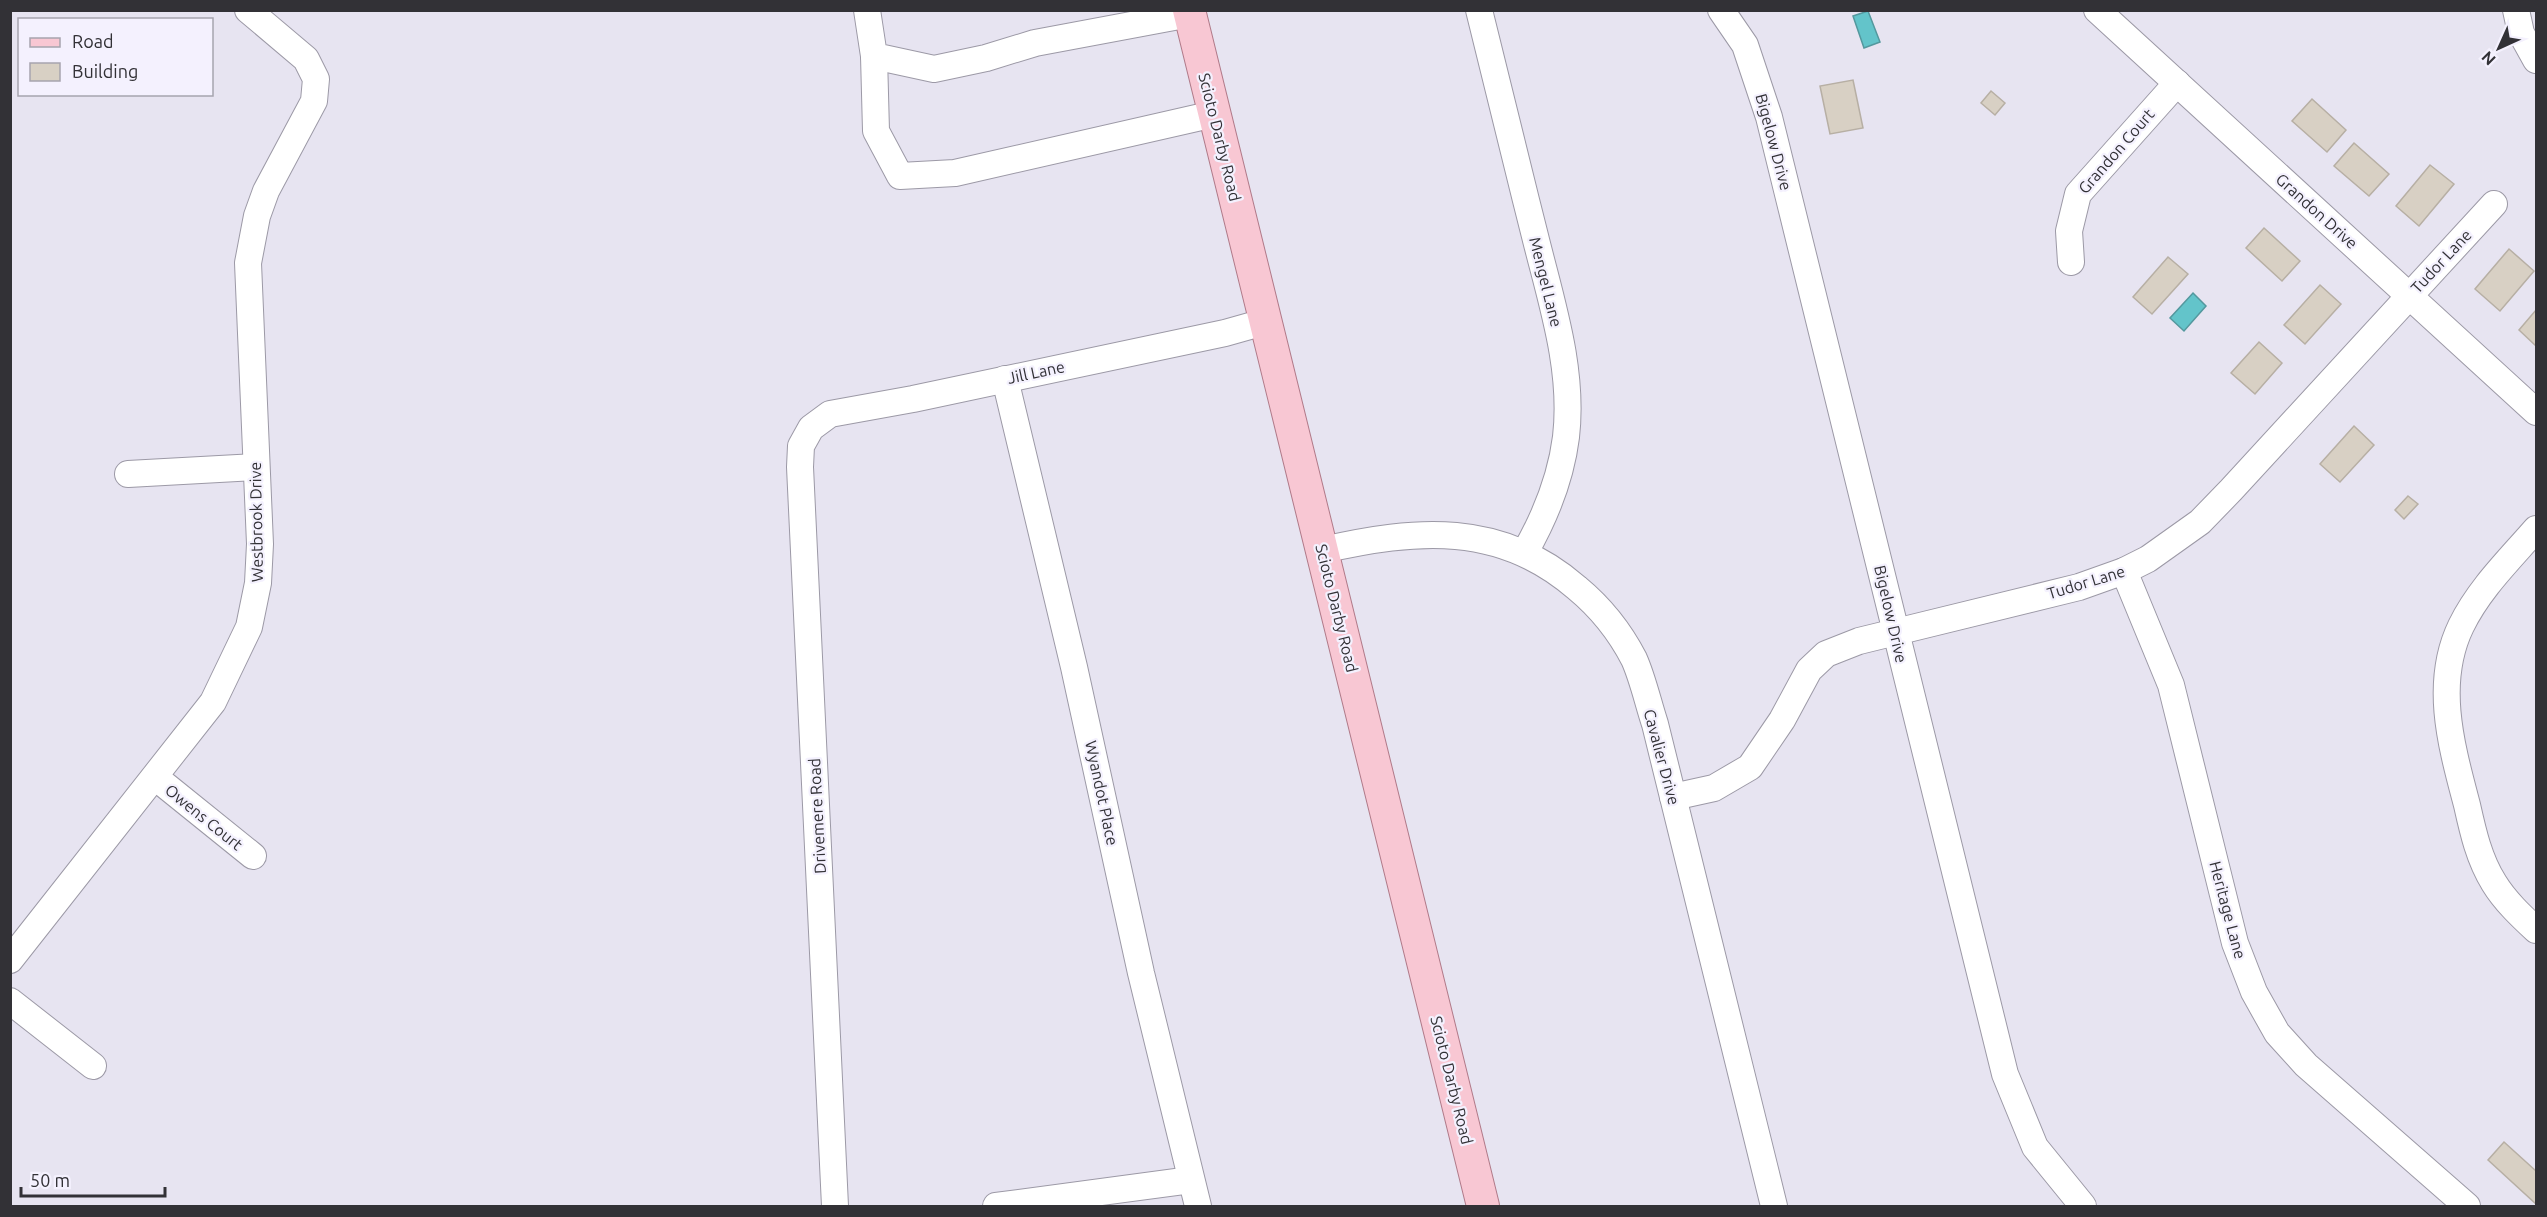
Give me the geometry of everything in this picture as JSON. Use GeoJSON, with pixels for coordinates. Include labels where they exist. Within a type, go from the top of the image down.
{"type":"FeatureCollection","features":[{"type":"Feature","properties":{"kind":"main road","name":"Scioto Darby Road"},"geometry":{"type":"LineString","coordinates":[[1190,12],[1264,322],[1323,550],[1483,1206]]}},
{"type":"Feature","properties":{"kind":"street","name":"Westbrook Drive"},"geometry":{"type":"LineString","coordinates":[[10,960],[213,702],[249,627],[258,583],[248,263],[257,216],[266,191],[314,101],[316,79],[306,59],[248,10]]}},
{"type":"Feature","properties":{"kind":"street"},"geometry":{"type":"LineString","coordinates":[[867,10],[874,56],[876,131],[900,176],[955,172],[1214,114]]}},
{"type":"Feature","properties":{"kind":"street","name":"Mengel Lane"},"geometry":{"type":"LineString","coordinates":[[1479,10],[1555,316],[1567,395],[1566,436],[1559,470],[1549,501],[1525,552]]}},
{"type":"Feature","properties":{"kind":"street","name":"Bigelow Drive"},"geometry":{"type":"LineString","coordinates":[[1721,10],[1745,45],[1769,117],[2005,1074],[2035,1147],[2083,1206]]}},
{"type":"Feature","properties":{"kind":"street","name":"Grandon Drive"},"geometry":{"type":"LineString","coordinates":[[2097,10],[2410,294],[2536,412]]}},
{"type":"Feature","properties":{"kind":"street"},"geometry":{"type":"LineString","coordinates":[[2516,10],[2521,33],[2536,60]]}},
{"type":"Feature","properties":{"kind":"street"},"geometry":{"type":"LineString","coordinates":[[874,56],[934,69],[986,58],[1035,43],[1190,12]]}},
{"type":"Feature","properties":{"kind":"street","name":"Grandon Court"},"geometry":{"type":"LineString","coordinates":[[2071,262],[2069,231],[2078,194],[2177,83]]}},
{"type":"Feature","properties":{"kind":"street","name":"Tudor Lane"},"geometry":{"type":"LineString","coordinates":[[1673,797],[1714,788],[1750,767],[1782,720],[1809,670],[1826,654],[1859,641],[2079,586],[2124,571],[2148,559],[2200,522],[2493,204]]}},
{"type":"Feature","properties":{"kind":"street","name":"Jill Lane"},"geometry":{"type":"LineString","coordinates":[[811,428],[830,414],[841,411],[913,399],[1225,333],[1264,322]]}},
{"type":"Feature","properties":{"kind":"street","name":"Wyandot Place"},"geometry":{"type":"LineString","coordinates":[[1005,379],[1074,667],[1141,973],[1198,1206]]}},
{"type":"Feature","properties":{"kind":"street","name":"Drivemere Road"},"geometry":{"type":"LineString","coordinates":[[811,428],[801,446],[800,467],[835,1206]]}},
{"type":"Feature","properties":{"kind":"street"},"geometry":{"type":"LineString","coordinates":[[128,474],[256,467]]}},
{"type":"Feature","properties":{"kind":"street"},"geometry":{"type":"LineString","coordinates":[[2536,530],[2479,594],[2460,628],[2450,663],[2446,699],[2449,739],[2479,852],[2493,882],[2513,908],[2536,930]]}},
{"type":"Feature","properties":{"kind":"street","name":"Cavalier Drive"},"geometry":{"type":"LineString","coordinates":[[1323,550],[1368,540],[1459,535],[1488,539],[1525,552],[1562,575],[1592,601],[1620,636],[1634,660],[1655,724],[1774,1206]]}},
{"type":"Feature","properties":{"kind":"street","name":"Heritage Lane"},"geometry":{"type":"LineString","coordinates":[[2124,571],[2171,685],[2235,943],[2254,992],[2277,1033],[2306,1065],[2467,1206]]}},
{"type":"Feature","properties":{"kind":"street","name":"Owens Court"},"geometry":{"type":"LineString","coordinates":[[155,777],[253,856]]}},
{"type":"Feature","properties":{"kind":"street"},"geometry":{"type":"LineString","coordinates":[[10,1000],[93,1066]]}},
{"type":"Feature","properties":{"kind":"street"},"geometry":{"type":"LineString","coordinates":[[996,1206],[1191,1180]]}},
{"type":"Feature","properties":{"kind":"water"},"geometry":{"type":"Polygon","coordinates":[[[1868,11],[1880,42],[1864,48],[1853,16],[1868,11]]]}},
{"type":"Feature","properties":{"kind":"water"},"geometry":{"type":"Polygon","coordinates":[[[2193,293],[2206,306],[2184,331],[2170,318],[2193,293]]]}},
{"type":"Feature","properties":{"kind":"building"},"geometry":{"type":"Polygon","coordinates":[[[1853,80],[1863,128],[1830,134],[1820,86],[1853,80]]]}},
{"type":"Feature","properties":{"kind":"building"},"geometry":{"type":"Polygon","coordinates":[[[1991,91],[2005,103],[1995,115],[1981,103],[1991,91]]]}},
{"type":"Feature","properties":{"kind":"building"},"geometry":{"type":"Polygon","coordinates":[[[2312,99],[2346,130],[2327,152],[2292,121],[2312,99]]]}},
{"type":"Feature","properties":{"kind":"building"},"geometry":{"type":"Polygon","coordinates":[[[2354,143],[2389,174],[2369,196],[2334,166],[2354,143]]]}},
{"type":"Feature","properties":{"kind":"building"},"geometry":{"type":"Polygon","coordinates":[[[2430,165],[2454,184],[2419,226],[2396,206],[2430,165]]]}},
{"type":"Feature","properties":{"kind":"building"},"geometry":{"type":"Polygon","coordinates":[[[2264,228],[2300,261],[2282,281],[2246,248],[2264,228]]]}},
{"type":"Feature","properties":{"kind":"building"},"geometry":{"type":"Polygon","coordinates":[[[2509,249],[2534,271],[2500,311],[2475,289],[2509,249]]]}},
{"type":"Feature","properties":{"kind":"building"},"geometry":{"type":"Polygon","coordinates":[[[2168,257],[2188,274],[2152,314],[2133,297],[2168,257]]]}},
{"type":"Feature","properties":{"kind":"building"},"geometry":{"type":"Polygon","coordinates":[[[2320,285],[2341,304],[2305,344],[2284,325],[2320,285]]]}},
{"type":"Feature","properties":{"kind":"building"},"geometry":{"type":"Polygon","coordinates":[[[2536,310],[2536,346],[2519,330],[2536,310]]]}},
{"type":"Feature","properties":{"kind":"building"},"geometry":{"type":"Polygon","coordinates":[[[2259,342],[2282,363],[2255,394],[2231,373],[2259,342]]]}},
{"type":"Feature","properties":{"kind":"building"},"geometry":{"type":"Polygon","coordinates":[[[2354,426],[2374,445],[2340,482],[2320,464],[2354,426]]]}},
{"type":"Feature","properties":{"kind":"building"},"geometry":{"type":"Polygon","coordinates":[[[2408,496],[2418,504],[2404,519],[2395,510],[2408,496]]]}},
{"type":"Feature","properties":{"kind":"building"},"geometry":{"type":"Polygon","coordinates":[[[2504,1142],[2536,1171],[2536,1204],[2488,1160],[2504,1142]]]}}]}
